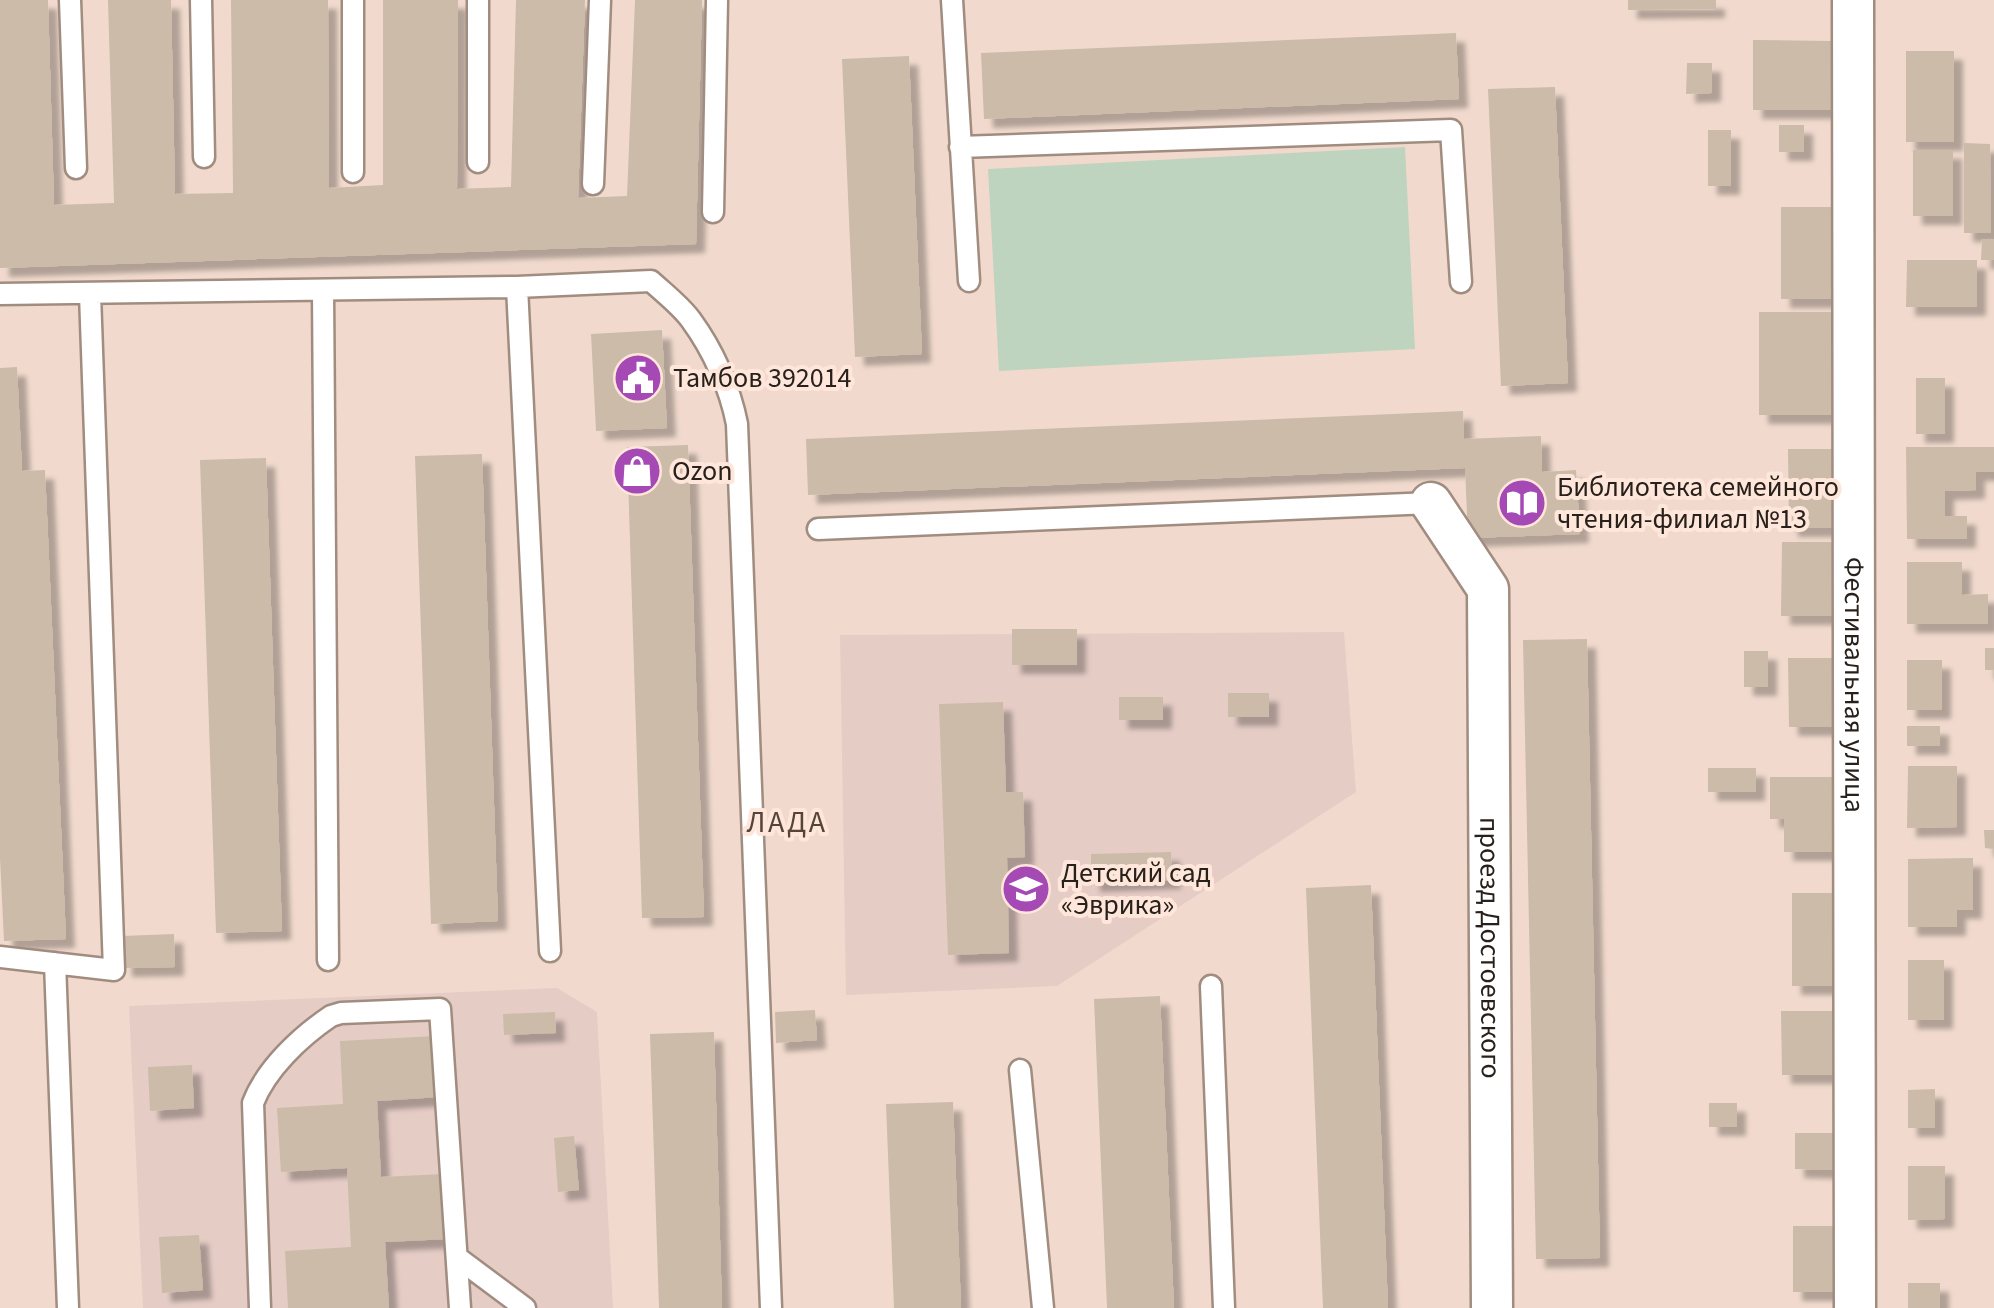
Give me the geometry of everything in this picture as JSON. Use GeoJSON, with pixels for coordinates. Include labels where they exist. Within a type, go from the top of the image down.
{"type":"FeatureCollection","features":[{"type":"Feature","properties":{"kind":"street","name":"Фестивальная улица"},"geometry":{"type":"LineString","coordinates":[[1853,0],[1855,1308]]}},
{"type":"Feature","properties":{"kind":"street","name":"проезд Достоевского"},"geometry":{"type":"LineString","coordinates":[[1431,503],[1488,589],[1492,1308]]}},
{"type":"Feature","properties":{"kind":"lane"},"geometry":{"type":"LineString","coordinates":[[70,0],[76,168]]}},
{"type":"Feature","properties":{"kind":"lane"},"geometry":{"type":"LineString","coordinates":[[202,0],[204,157]]}},
{"type":"Feature","properties":{"kind":"lane"},"geometry":{"type":"LineString","coordinates":[[352,172],[353,0]]}},
{"type":"Feature","properties":{"kind":"lane"},"geometry":{"type":"LineString","coordinates":[[478,0],[478,162]]}},
{"type":"Feature","properties":{"kind":"lane"},"geometry":{"type":"LineString","coordinates":[[593,184],[600,0]]}},
{"type":"Feature","properties":{"kind":"lane"},"geometry":{"type":"LineString","coordinates":[[714,212],[717,0]]}},
{"type":"Feature","properties":{"kind":"lane"},"geometry":{"type":"LineString","coordinates":[[952,0],[969,281]]}},
{"type":"Feature","properties":{"kind":"lane"},"geometry":{"type":"LineString","coordinates":[[960,147],[1451,130],[1462,282]]}},
{"type":"Feature","properties":{"kind":"lane"},"geometry":{"type":"LineString","coordinates":[[0,294],[517,287],[651,280],[690,319],[719,370],[738,424],[771,1308]]}},
{"type":"Feature","properties":{"kind":"lane"},"geometry":{"type":"LineString","coordinates":[[517,287],[550,951]]}},
{"type":"Feature","properties":{"kind":"lane"},"geometry":{"type":"LineString","coordinates":[[323,290],[328,960]]}},
{"type":"Feature","properties":{"kind":"lane"},"geometry":{"type":"LineString","coordinates":[[0,957],[114,970],[90,294]]}},
{"type":"Feature","properties":{"kind":"lane"},"geometry":{"type":"LineString","coordinates":[[818,528],[1431,503]]}},
{"type":"Feature","properties":{"kind":"lane"},"geometry":{"type":"LineString","coordinates":[[55,963],[68,1308]]}},
{"type":"Feature","properties":{"kind":"lane"},"geometry":{"type":"LineString","coordinates":[[1212,986],[1224,1308]]}},
{"type":"Feature","properties":{"kind":"lane"},"geometry":{"type":"LineString","coordinates":[[260,1308],[253,1103],[260,1085],[270,1070],[321,1023],[341,1012],[440,1008],[460,1308]]}},
{"type":"Feature","properties":{"kind":"lane"},"geometry":{"type":"LineString","coordinates":[[1020,1070],[1043,1308]]}},
{"type":"Feature","properties":{"kind":"lane"},"geometry":{"type":"LineString","coordinates":[[458,1258],[525,1308]]}},
{"type":"Feature","properties":{"kind":"shaded area","name":"Детский сад «Эврика»"},"geometry":{"type":"Polygon","coordinates":[[[1344,632],[1356,792],[1057,986],[846,995],[840,635],[1344,632]]]}},
{"type":"Feature","properties":{"kind":"shaded area"},"geometry":{"type":"Polygon","coordinates":[[[557,988],[597,1012],[613,1308],[143,1308],[129,1006],[557,988]]]}},
{"type":"Feature","properties":{"kind":"green space"},"geometry":{"type":"Polygon","coordinates":[[[1405,147],[1415,349],[999,371],[988,169],[1405,147]]]}},
{"type":"Feature","properties":{"kind":"building"},"geometry":{"type":"Polygon","coordinates":[[[0,0],[48,0],[54,205],[114,203],[108,0],[171,0],[175,194],[233,193],[231,0],[328,0],[329,188],[383,185],[383,0],[458,0],[457,189],[511,187],[516,0],[585,0],[578,198],[627,196],[635,0],[702,0],[696,244],[0,268],[0,0]]]}},
{"type":"Feature","properties":{"kind":"building"},"geometry":{"type":"Polygon","coordinates":[[[1628,0],[1716,0],[1716,9],[1628,10],[1628,0]]]}},
{"type":"Feature","properties":{"kind":"building"},"geometry":{"type":"Polygon","coordinates":[[[1456,33],[1459,99],[984,119],[981,53],[1456,33]]]}},
{"type":"Feature","properties":{"kind":"building"},"geometry":{"type":"Polygon","coordinates":[[[1753,40],[1832,41],[1832,110],[1753,110],[1753,40]]]}},
{"type":"Feature","properties":{"kind":"building"},"geometry":{"type":"Polygon","coordinates":[[[1906,51],[1954,51],[1954,142],[1906,142],[1906,51]]]}},
{"type":"Feature","properties":{"kind":"building"},"geometry":{"type":"Polygon","coordinates":[[[909,56],[922,354],[855,357],[842,59],[909,56]]]}},
{"type":"Feature","properties":{"kind":"building"},"geometry":{"type":"Polygon","coordinates":[[[1687,63],[1712,63],[1712,93],[1686,94],[1687,63]]]}},
{"type":"Feature","properties":{"kind":"building"},"geometry":{"type":"Polygon","coordinates":[[[1555,87],[1568,383],[1501,386],[1488,89],[1555,87]]]}},
{"type":"Feature","properties":{"kind":"building"},"geometry":{"type":"Polygon","coordinates":[[[1779,125],[1804,125],[1804,152],[1779,152],[1779,125]]]}},
{"type":"Feature","properties":{"kind":"building"},"geometry":{"type":"Polygon","coordinates":[[[1708,130],[1731,130],[1731,186],[1708,186],[1708,130]]]}},
{"type":"Feature","properties":{"kind":"building"},"geometry":{"type":"Polygon","coordinates":[[[1964,143],[1990,144],[1991,233],[1964,233],[1964,143]]]}},
{"type":"Feature","properties":{"kind":"building"},"geometry":{"type":"Polygon","coordinates":[[[1913,150],[1953,150],[1953,216],[1913,216],[1913,150]]]}},
{"type":"Feature","properties":{"kind":"building"},"geometry":{"type":"Polygon","coordinates":[[[1781,207],[1832,207],[1832,299],[1781,299],[1781,207]]]}},
{"type":"Feature","properties":{"kind":"building"},"geometry":{"type":"Polygon","coordinates":[[[1982,239],[1994,239],[1994,260],[1981,260],[1982,239]]]}},
{"type":"Feature","properties":{"kind":"building"},"geometry":{"type":"Polygon","coordinates":[[[1907,260],[1977,260],[1977,307],[1906,307],[1907,260]]]}},
{"type":"Feature","properties":{"kind":"building"},"geometry":{"type":"Polygon","coordinates":[[[1759,312],[1832,312],[1832,415],[1759,415],[1759,312]]]}},
{"type":"Feature","properties":{"kind":"building"},"geometry":{"type":"Polygon","coordinates":[[[662,330],[667,428],[596,431],[591,334],[662,330]]]}},
{"type":"Feature","properties":{"kind":"building"},"geometry":{"type":"Polygon","coordinates":[[[17,367],[22,471],[45,470],[66,939],[4,941],[0,858],[0,368],[17,367]]]}},
{"type":"Feature","properties":{"kind":"building"},"geometry":{"type":"Polygon","coordinates":[[[1916,378],[1945,378],[1945,434],[1916,434],[1916,378]]]}},
{"type":"Feature","properties":{"kind":"building"},"geometry":{"type":"Polygon","coordinates":[[[1463,411],[1464,439],[1541,436],[1542,472],[1576,470],[1580,534],[1468,538],[1465,468],[808,495],[806,439],[1463,411]]]}},
{"type":"Feature","properties":{"kind":"building"},"geometry":{"type":"Polygon","coordinates":[[[688,445],[704,917],[642,918],[627,447],[688,445]]]}},
{"type":"Feature","properties":{"kind":"building"},"geometry":{"type":"Polygon","coordinates":[[[1906,447],[1994,447],[1994,472],[1976,472],[1976,490],[1945,491],[1945,516],[1967,516],[1967,539],[1907,539],[1906,447]]]}},
{"type":"Feature","properties":{"kind":"building"},"geometry":{"type":"Polygon","coordinates":[[[1788,449],[1833,449],[1833,528],[1789,528],[1788,449]]]}},
{"type":"Feature","properties":{"kind":"building"},"geometry":{"type":"Polygon","coordinates":[[[482,454],[498,921],[431,924],[415,456],[482,454]]]}},
{"type":"Feature","properties":{"kind":"building"},"geometry":{"type":"Polygon","coordinates":[[[266,458],[282,931],[216,933],[200,460],[266,458]]]}},
{"type":"Feature","properties":{"kind":"building"},"geometry":{"type":"Polygon","coordinates":[[[1782,542],[1833,542],[1833,616],[1781,616],[1782,542]]]}},
{"type":"Feature","properties":{"kind":"building"},"geometry":{"type":"Polygon","coordinates":[[[1907,562],[1962,562],[1962,595],[1988,594],[1988,624],[1907,624],[1907,562]]]}},
{"type":"Feature","properties":{"kind":"building"},"geometry":{"type":"Polygon","coordinates":[[[1012,629],[1077,629],[1077,665],[1012,665],[1012,629]]]}},
{"type":"Feature","properties":{"kind":"building"},"geometry":{"type":"Polygon","coordinates":[[[1587,639],[1600,1258],[1536,1259],[1523,640],[1587,639]]]}},
{"type":"Feature","properties":{"kind":"building"},"geometry":{"type":"Polygon","coordinates":[[[1985,648],[1994,648],[1994,670],[1985,670],[1985,648]]]}},
{"type":"Feature","properties":{"kind":"building"},"geometry":{"type":"Polygon","coordinates":[[[1744,651],[1768,651],[1768,687],[1744,687],[1744,651]]]}},
{"type":"Feature","properties":{"kind":"building"},"geometry":{"type":"Polygon","coordinates":[[[1788,658],[1833,658],[1833,727],[1789,727],[1788,658]]]}},
{"type":"Feature","properties":{"kind":"building"},"geometry":{"type":"Polygon","coordinates":[[[1907,660],[1942,660],[1942,710],[1907,710],[1907,660]]]}},
{"type":"Feature","properties":{"kind":"building"},"geometry":{"type":"Polygon","coordinates":[[[1228,693],[1269,693],[1269,717],[1228,717],[1228,693]]]}},
{"type":"Feature","properties":{"kind":"building"},"geometry":{"type":"Polygon","coordinates":[[[1119,697],[1163,697],[1163,720],[1119,720],[1119,697]]]}},
{"type":"Feature","properties":{"kind":"building"},"geometry":{"type":"Polygon","coordinates":[[[1003,702],[1006,792],[1023,792],[1025,857],[1007,858],[1009,953],[948,955],[939,704],[1003,702]]]}},
{"type":"Feature","properties":{"kind":"building"},"geometry":{"type":"Polygon","coordinates":[[[1907,726],[1940,726],[1940,746],[1907,746],[1907,726]]]}},
{"type":"Feature","properties":{"kind":"building"},"geometry":{"type":"Polygon","coordinates":[[[1908,766],[1957,766],[1957,827],[1907,828],[1908,766]]]}},
{"type":"Feature","properties":{"kind":"building"},"geometry":{"type":"Polygon","coordinates":[[[1708,768],[1756,768],[1756,792],[1708,792],[1708,768]]]}},
{"type":"Feature","properties":{"kind":"building"},"geometry":{"type":"Polygon","coordinates":[[[1770,777],[1833,777],[1833,852],[1784,852],[1784,819],[1770,819],[1770,777]]]}},
{"type":"Feature","properties":{"kind":"building"},"geometry":{"type":"Polygon","coordinates":[[[1984,830],[1994,830],[1994,849],[1985,848],[1984,830]]]}},
{"type":"Feature","properties":{"kind":"building"},"geometry":{"type":"Polygon","coordinates":[[[1171,852],[1172,880],[1091,883],[1091,854],[1171,852]]]}},
{"type":"Feature","properties":{"kind":"building"},"geometry":{"type":"Polygon","coordinates":[[[1973,858],[1973,910],[1957,910],[1957,927],[1908,927],[1908,859],[1973,858]]]}},
{"type":"Feature","properties":{"kind":"building"},"geometry":{"type":"Polygon","coordinates":[[[1371,885],[1388,1308],[1323,1308],[1306,888],[1371,885]]]}},
{"type":"Feature","properties":{"kind":"building"},"geometry":{"type":"Polygon","coordinates":[[[1792,893],[1833,893],[1833,986],[1792,986],[1792,893]]]}},
{"type":"Feature","properties":{"kind":"building"},"geometry":{"type":"Polygon","coordinates":[[[174,934],[175,967],[123,968],[122,936],[174,934]]]}},
{"type":"Feature","properties":{"kind":"building"},"geometry":{"type":"Polygon","coordinates":[[[1908,960],[1944,960],[1944,1020],[1908,1020],[1908,960]]]}},
{"type":"Feature","properties":{"kind":"building"},"geometry":{"type":"Polygon","coordinates":[[[1160,996],[1174,1308],[1107,1308],[1094,999],[1160,996]]]}},
{"type":"Feature","properties":{"kind":"building"},"geometry":{"type":"Polygon","coordinates":[[[815,1010],[817,1040],[776,1043],[775,1012],[815,1010]]]}},
{"type":"Feature","properties":{"kind":"building"},"geometry":{"type":"Polygon","coordinates":[[[1781,1011],[1833,1011],[1833,1075],[1782,1075],[1781,1011]]]}},
{"type":"Feature","properties":{"kind":"building"},"geometry":{"type":"Polygon","coordinates":[[[555,1012],[556,1033],[504,1035],[503,1014],[555,1012]]]}},
{"type":"Feature","properties":{"kind":"building"},"geometry":{"type":"Polygon","coordinates":[[[714,1032],[722,1308],[659,1308],[650,1034],[714,1032]]]}},
{"type":"Feature","properties":{"kind":"building"},"geometry":{"type":"Polygon","coordinates":[[[436,1036],[440,1097],[377,1101],[381,1177],[444,1174],[448,1239],[385,1242],[389,1308],[288,1308],[285,1251],[351,1247],[347,1168],[281,1172],[277,1108],[343,1104],[340,1041],[436,1036]]]}},
{"type":"Feature","properties":{"kind":"building"},"geometry":{"type":"Polygon","coordinates":[[[192,1065],[194,1108],[150,1111],[148,1067],[192,1065]]]}},
{"type":"Feature","properties":{"kind":"building"},"geometry":{"type":"Polygon","coordinates":[[[1935,1089],[1935,1128],[1908,1128],[1908,1090],[1935,1089]]]}},
{"type":"Feature","properties":{"kind":"building"},"geometry":{"type":"Polygon","coordinates":[[[953,1102],[961,1308],[894,1308],[886,1104],[953,1102]]]}},
{"type":"Feature","properties":{"kind":"building"},"geometry":{"type":"Polygon","coordinates":[[[1709,1103],[1737,1103],[1737,1127],[1709,1127],[1709,1103]]]}},
{"type":"Feature","properties":{"kind":"building"},"geometry":{"type":"Polygon","coordinates":[[[1795,1133],[1834,1133],[1833,1170],[1795,1169],[1795,1133]]]}},
{"type":"Feature","properties":{"kind":"building"},"geometry":{"type":"Polygon","coordinates":[[[574,1136],[579,1190],[558,1192],[554,1138],[574,1136]]]}},
{"type":"Feature","properties":{"kind":"building"},"geometry":{"type":"Polygon","coordinates":[[[1908,1166],[1945,1166],[1945,1219],[1908,1220],[1908,1166]]]}},
{"type":"Feature","properties":{"kind":"building"},"geometry":{"type":"Polygon","coordinates":[[[1793,1226],[1834,1226],[1834,1292],[1793,1292],[1793,1226]]]}},
{"type":"Feature","properties":{"kind":"building"},"geometry":{"type":"Polygon","coordinates":[[[199,1235],[203,1290],[162,1293],[159,1237],[199,1235]]]}},
{"type":"Feature","properties":{"kind":"building"},"geometry":{"type":"Polygon","coordinates":[[[1908,1283],[1940,1283],[1940,1308],[1908,1308],[1908,1283]]]}},
{"type":"Feature","properties":{"kind":"place","name":"Тамбов 392014"},"geometry":{"type":"Point","coordinates":[638,378]}},
{"type":"Feature","properties":{"kind":"place","name":"Ozon"},"geometry":{"type":"Point","coordinates":[637,471]}},
{"type":"Feature","properties":{"kind":"place","name":"Библиотека семейного чтения-филиал №13"},"geometry":{"type":"Point","coordinates":[1522,503]}},
{"type":"Feature","properties":{"kind":"place","name":"Детский сад «Эврика»"},"geometry":{"type":"Point","coordinates":[1026,889]}},
{"type":"Feature","properties":{"kind":"district","name":"ЛАДА"},"geometry":{"type":"Point","coordinates":[787,822]}}]}
